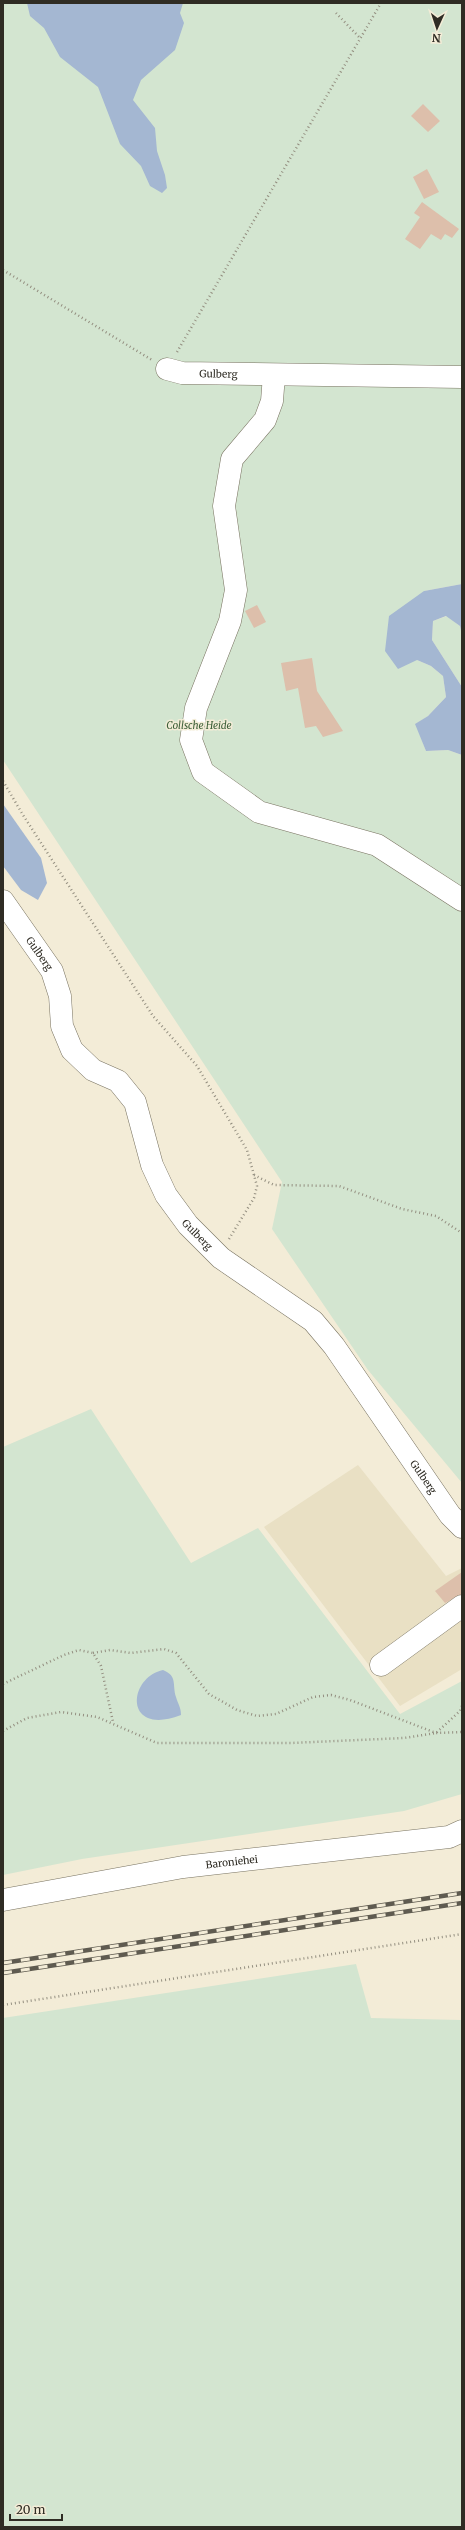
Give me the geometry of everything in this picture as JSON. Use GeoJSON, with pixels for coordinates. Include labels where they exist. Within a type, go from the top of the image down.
{"type":"FeatureCollection","features":[{"type":"Feature","properties":{"kind":"street","name":"Gulberg"},"geometry":{"type":"LineString","coordinates":[[167,369],[182,373],[462,377]]}},
{"type":"Feature","properties":{"kind":"street"},"geometry":{"type":"LineString","coordinates":[[274,375],[272,401],[265,420],[232,459],[224,506],[236,590],[230,621],[196,708],[191,740],[203,772],[259,812],[377,845],[462,900]]}},
{"type":"Feature","properties":{"kind":"street","name":"Gulberg"},"geometry":{"type":"LineString","coordinates":[[3,901],[52,971],[60,996],[62,1026],[72,1050],[92,1070],[118,1081],[134,1102],[152,1165],[166,1195],[188,1225],[221,1258],[313,1321],[334,1346],[450,1515],[462,1527]]}},
{"type":"Feature","properties":{"kind":"street"},"geometry":{"type":"LineString","coordinates":[[381,1665],[462,1606]]}},
{"type":"Feature","properties":{"kind":"street","name":"Baroniehei"},"geometry":{"type":"LineString","coordinates":[[3,1900],[183,1867],[449,1837],[462,1831]]}},
{"type":"Feature","properties":{"kind":"path"},"geometry":{"type":"LineString","coordinates":[[3,270],[167,369],[381,3]]}},
{"type":"Feature","properties":{"kind":"path"},"geometry":{"type":"LineString","coordinates":[[336,13],[360,38]]}},
{"type":"Feature","properties":{"kind":"path"},"geometry":{"type":"LineString","coordinates":[[3,781],[23,816],[152,1016],[196,1066],[248,1150],[257,1186],[254,1198],[234,1228],[221,1258]]}},
{"type":"Feature","properties":{"kind":"path"},"geometry":{"type":"LineString","coordinates":[[254,1175],[274,1185],[339,1186],[402,1209],[436,1216],[462,1233]]}},
{"type":"Feature","properties":{"kind":"path"},"geometry":{"type":"LineString","coordinates":[[3,1684],[64,1655],[79,1650],[93,1653],[110,1650],[131,1653],[164,1649],[176,1653],[208,1694],[237,1710],[257,1716],[276,1714],[313,1697],[331,1695],[350,1700],[436,1733]]}},
{"type":"Feature","properties":{"kind":"path"},"geometry":{"type":"LineString","coordinates":[[93,1653],[101,1666],[113,1722]]}},
{"type":"Feature","properties":{"kind":"path"},"geometry":{"type":"LineString","coordinates":[[436,1733],[460,1711],[462,1706]]}},
{"type":"Feature","properties":{"kind":"path"},"geometry":{"type":"LineString","coordinates":[[3,1731],[27,1718],[61,1712],[97,1717],[113,1722],[140,1737],[157,1742],[291,1743],[404,1738],[436,1733],[462,1732]]}},
{"type":"Feature","properties":{"kind":"path"},"geometry":{"type":"LineString","coordinates":[[3,2005],[462,1934]]}},
{"type":"Feature","properties":{"kind":"shaded area"},"geometry":{"type":"Polygon","coordinates":[[[358,1465],[446,1576],[462,1568],[462,1669],[400,1706],[264,1527],[358,1465]]]}},
{"type":"Feature","properties":{"kind":"green space","name":"Collsche Heide"},"geometry":{"type":"Polygon","coordinates":[[[3,3],[462,3],[462,584],[424,591],[417,660],[431,666],[443,676],[446,697],[428,716],[416,724],[426,751],[448,750],[462,755],[462,1483],[368,1370],[272,1229],[282,1182],[3,760],[3,3]]]}},
{"type":"Feature","properties":{"kind":"green space"},"geometry":{"type":"Polygon","coordinates":[[[447,616],[460,626],[462,636],[462,687],[432,640],[433,621],[447,616]]]}},
{"type":"Feature","properties":{"kind":"green space"},"geometry":{"type":"Polygon","coordinates":[[[91,1409],[191,1563],[258,1528],[400,1714],[462,1681],[462,1794],[404,1811],[82,1859],[3,1875],[3,1447],[91,1409]]]}},
{"type":"Feature","properties":{"kind":"green space"},"geometry":{"type":"Polygon","coordinates":[[[356,1964],[371,2018],[462,2020],[462,2527],[3,2527],[3,2018],[356,1964]]]}},
{"type":"Feature","properties":{"kind":"water"},"geometry":{"type":"Polygon","coordinates":[[[27,3],[183,3],[180,13],[184,23],[175,50],[141,80],[133,100],[155,128],[157,151],[165,175],[167,188],[162,193],[150,186],[141,166],[120,144],[98,87],[60,57],[44,28],[30,16],[27,3]]]}},
{"type":"Feature","properties":{"kind":"water"},"geometry":{"type":"Polygon","coordinates":[[[462,584],[462,636],[460,626],[446,616],[433,621],[432,640],[462,687],[462,755],[448,750],[426,751],[415,724],[428,716],[446,697],[443,676],[431,666],[417,660],[398,669],[385,651],[389,616],[424,591],[462,584]]]}},
{"type":"Feature","properties":{"kind":"water"},"geometry":{"type":"Polygon","coordinates":[[[3,804],[41,858],[47,883],[38,900],[21,890],[3,866],[3,804]]]}},
{"type":"Feature","properties":{"kind":"water"},"geometry":{"type":"Polygon","coordinates":[[[163,1670],[168,1672],[173,1678],[175,1693],[181,1715],[162,1720],[149,1718],[141,1713],[137,1704],[138,1694],[143,1684],[151,1675],[163,1670]]]}},
{"type":"Feature","properties":{"kind":"building"},"geometry":{"type":"Polygon","coordinates":[[[423,104],[440,121],[428,132],[411,116],[423,104]]]}},
{"type":"Feature","properties":{"kind":"building"},"geometry":{"type":"Polygon","coordinates":[[[427,169],[439,192],[424,199],[413,177],[427,169]]]}},
{"type":"Feature","properties":{"kind":"building"},"geometry":{"type":"Polygon","coordinates":[[[422,202],[459,229],[452,238],[445,234],[441,240],[431,234],[420,249],[405,239],[420,217],[414,213],[422,202]]]}},
{"type":"Feature","properties":{"kind":"building"},"geometry":{"type":"Polygon","coordinates":[[[257,605],[266,622],[254,628],[245,611],[257,605]]]}},
{"type":"Feature","properties":{"kind":"building"},"geometry":{"type":"Polygon","coordinates":[[[312,658],[317,691],[343,731],[323,737],[316,726],[305,728],[298,688],[286,691],[281,663],[312,658]]]}},
{"type":"Feature","properties":{"kind":"building"},"geometry":{"type":"Polygon","coordinates":[[[462,1572],[462,1594],[445,1603],[435,1591],[462,1572]]]}},
{"type":"Feature","properties":{"kind":"railway"},"geometry":{"type":"LineString","coordinates":[[3,1963],[462,1893]]}},
{"type":"Feature","properties":{"kind":"railway"},"geometry":{"type":"LineString","coordinates":[[3,1973],[462,1903]]}}]}
